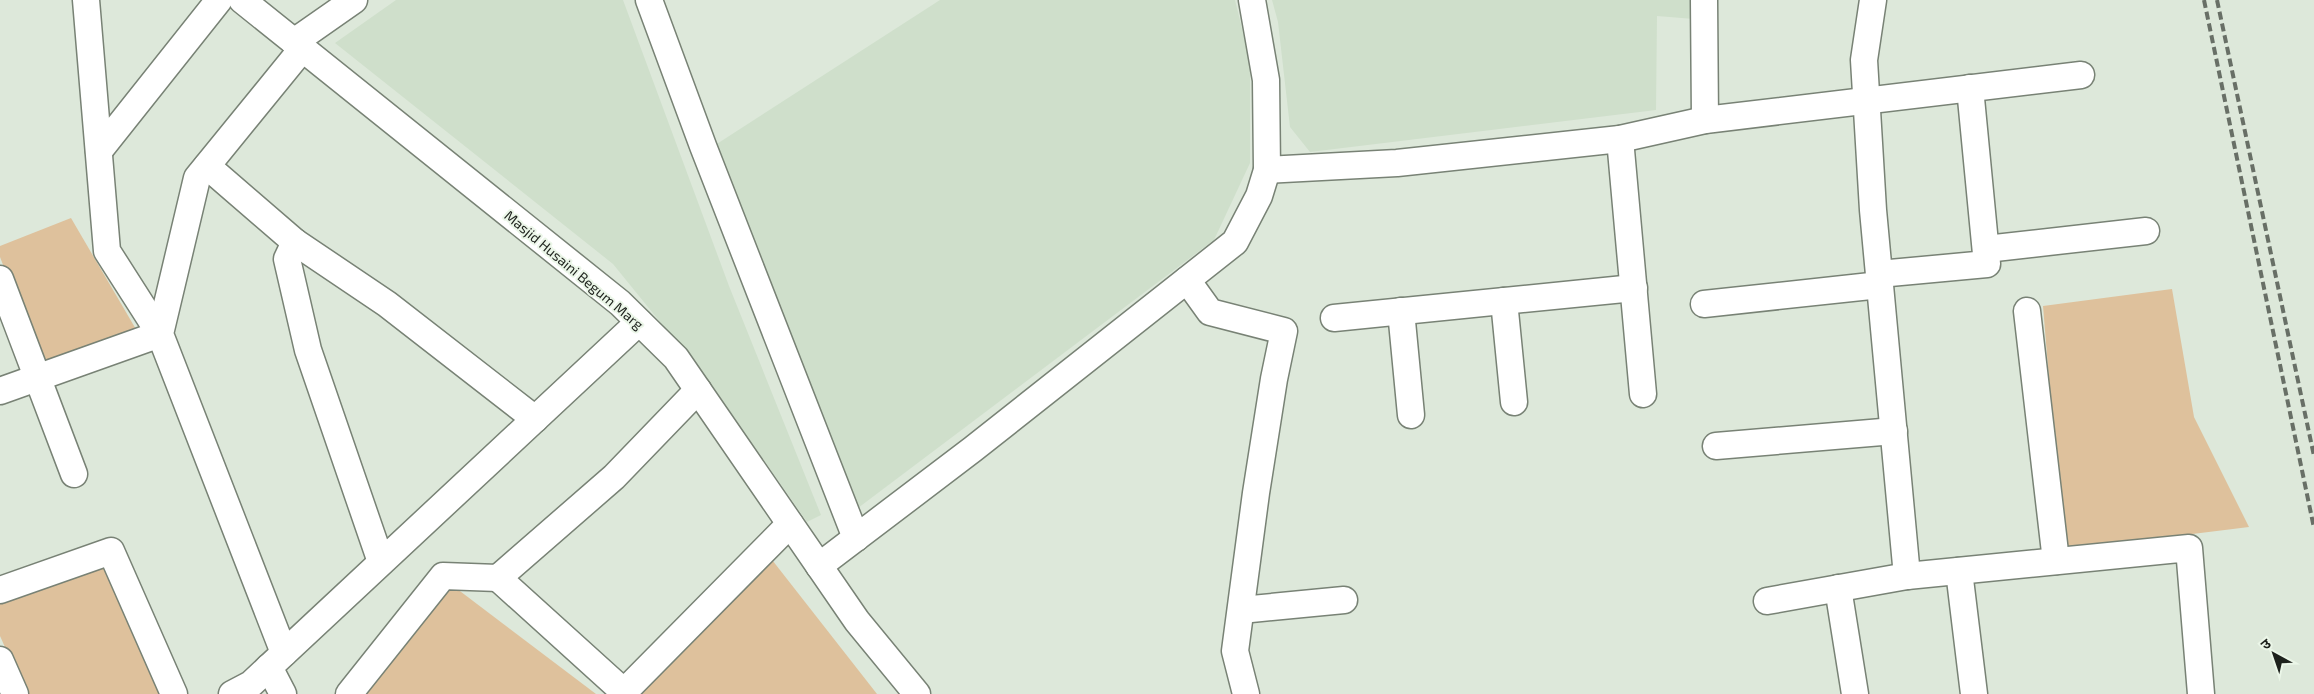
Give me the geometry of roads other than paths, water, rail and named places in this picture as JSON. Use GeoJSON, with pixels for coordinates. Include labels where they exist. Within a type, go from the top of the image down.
{"type":"FeatureCollection","features":[{"type":"Feature","properties":{"kind":"street"},"geometry":{"type":"LineString","coordinates":[[86,0],[107,251],[160,334],[277,660],[283,694]]}},
{"type":"Feature","properties":{"kind":"street"},"geometry":{"type":"LineString","coordinates":[[99,151],[219,0]]}},
{"type":"Feature","properties":{"kind":"street","name":"Masjid Husaini Begum Marg"},"geometry":{"type":"LineString","coordinates":[[242,0],[620,303],[676,358],[857,621],[917,694]]}},
{"type":"Feature","properties":{"kind":"street"},"geometry":{"type":"LineString","coordinates":[[160,334],[197,178],[298,45],[354,0]]}},
{"type":"Feature","properties":{"kind":"street"},"geometry":{"type":"LineString","coordinates":[[649,0],[706,155],[856,538]]}},
{"type":"Feature","properties":{"kind":"street"},"geometry":{"type":"LineString","coordinates":[[819,566],[973,449],[1235,242],[1259,196],[1267,170],[1266,80],[1252,0]]}},
{"type":"Feature","properties":{"kind":"street"},"geometry":{"type":"LineString","coordinates":[[1704,0],[1705,120]]}},
{"type":"Feature","properties":{"kind":"street"},"geometry":{"type":"LineString","coordinates":[[1873,0],[1864,60],[1866,100],[1907,576]]}},
{"type":"Feature","properties":{"kind":"street"},"geometry":{"type":"LineString","coordinates":[[1267,170],[1398,163],[1620,139],[1705,120],[2081,75]]}},
{"type":"Feature","properties":{"kind":"street"},"geometry":{"type":"LineString","coordinates":[[1704,304],[1987,264],[1970,88]]}},
{"type":"Feature","properties":{"kind":"street"},"geometry":{"type":"LineString","coordinates":[[1620,139],[1643,394]]}},
{"type":"Feature","properties":{"kind":"street"},"geometry":{"type":"LineString","coordinates":[[207,166],[295,242],[387,304],[535,419]]}},
{"type":"Feature","properties":{"kind":"street"},"geometry":{"type":"LineString","coordinates":[[1986,249],[2146,231]]}},
{"type":"Feature","properties":{"kind":"street"},"geometry":{"type":"LineString","coordinates":[[295,242],[287,259],[308,350],[381,562]]}},
{"type":"Feature","properties":{"kind":"street"},"geometry":{"type":"LineString","coordinates":[[0,279],[74,474]]}},
{"type":"Feature","properties":{"kind":"street"},"geometry":{"type":"LineString","coordinates":[[1187,280],[1210,312],[1284,331],[1274,378],[1235,651],[1246,694]]}},
{"type":"Feature","properties":{"kind":"street"},"geometry":{"type":"LineString","coordinates":[[1334,318],[1634,288]]}},
{"type":"Feature","properties":{"kind":"street"},"geometry":{"type":"LineString","coordinates":[[1504,301],[1514,402]]}},
{"type":"Feature","properties":{"kind":"street"},"geometry":{"type":"LineString","coordinates":[[2027,311],[2056,561]]}},
{"type":"Feature","properties":{"kind":"street"},"geometry":{"type":"LineString","coordinates":[[1401,312],[1412,415]]}},
{"type":"Feature","properties":{"kind":"street"},"geometry":{"type":"LineString","coordinates":[[232,694],[251,684],[639,322]]}},
{"type":"Feature","properties":{"kind":"street"},"geometry":{"type":"LineString","coordinates":[[0,391],[160,334]]}},
{"type":"Feature","properties":{"kind":"street"},"geometry":{"type":"LineString","coordinates":[[498,578],[614,477],[698,390]]}},
{"type":"Feature","properties":{"kind":"street"},"geometry":{"type":"LineString","coordinates":[[1716,446],[1894,431]]}},
{"type":"Feature","properties":{"kind":"street"},"geometry":{"type":"LineString","coordinates":[[349,694],[443,576],[498,578],[624,692],[790,524]]}},
{"type":"Feature","properties":{"kind":"street"},"geometry":{"type":"LineString","coordinates":[[1767,601],[1907,576],[2189,548],[2201,694]]}},
{"type":"Feature","properties":{"kind":"street"},"geometry":{"type":"LineString","coordinates":[[0,590],[112,550],[174,694]]}},
{"type":"Feature","properties":{"kind":"street"},"geometry":{"type":"LineString","coordinates":[[1959,571],[1974,694]]}},
{"type":"Feature","properties":{"kind":"street"},"geometry":{"type":"LineString","coordinates":[[1838,588],[1855,694]]}},
{"type":"Feature","properties":{"kind":"street"},"geometry":{"type":"LineString","coordinates":[[1241,610],[1344,600]]}},
{"type":"Feature","properties":{"kind":"street"},"geometry":{"type":"LineString","coordinates":[[0,660],[14,694]]}},
{"type":"Feature","properties":{"kind":"railway"},"geometry":{"type":"LineString","coordinates":[[2204,0],[2314,528]]}},
{"type":"Feature","properties":{"kind":"railway"},"geometry":{"type":"LineString","coordinates":[[2217,0],[2314,456]]}}]}
